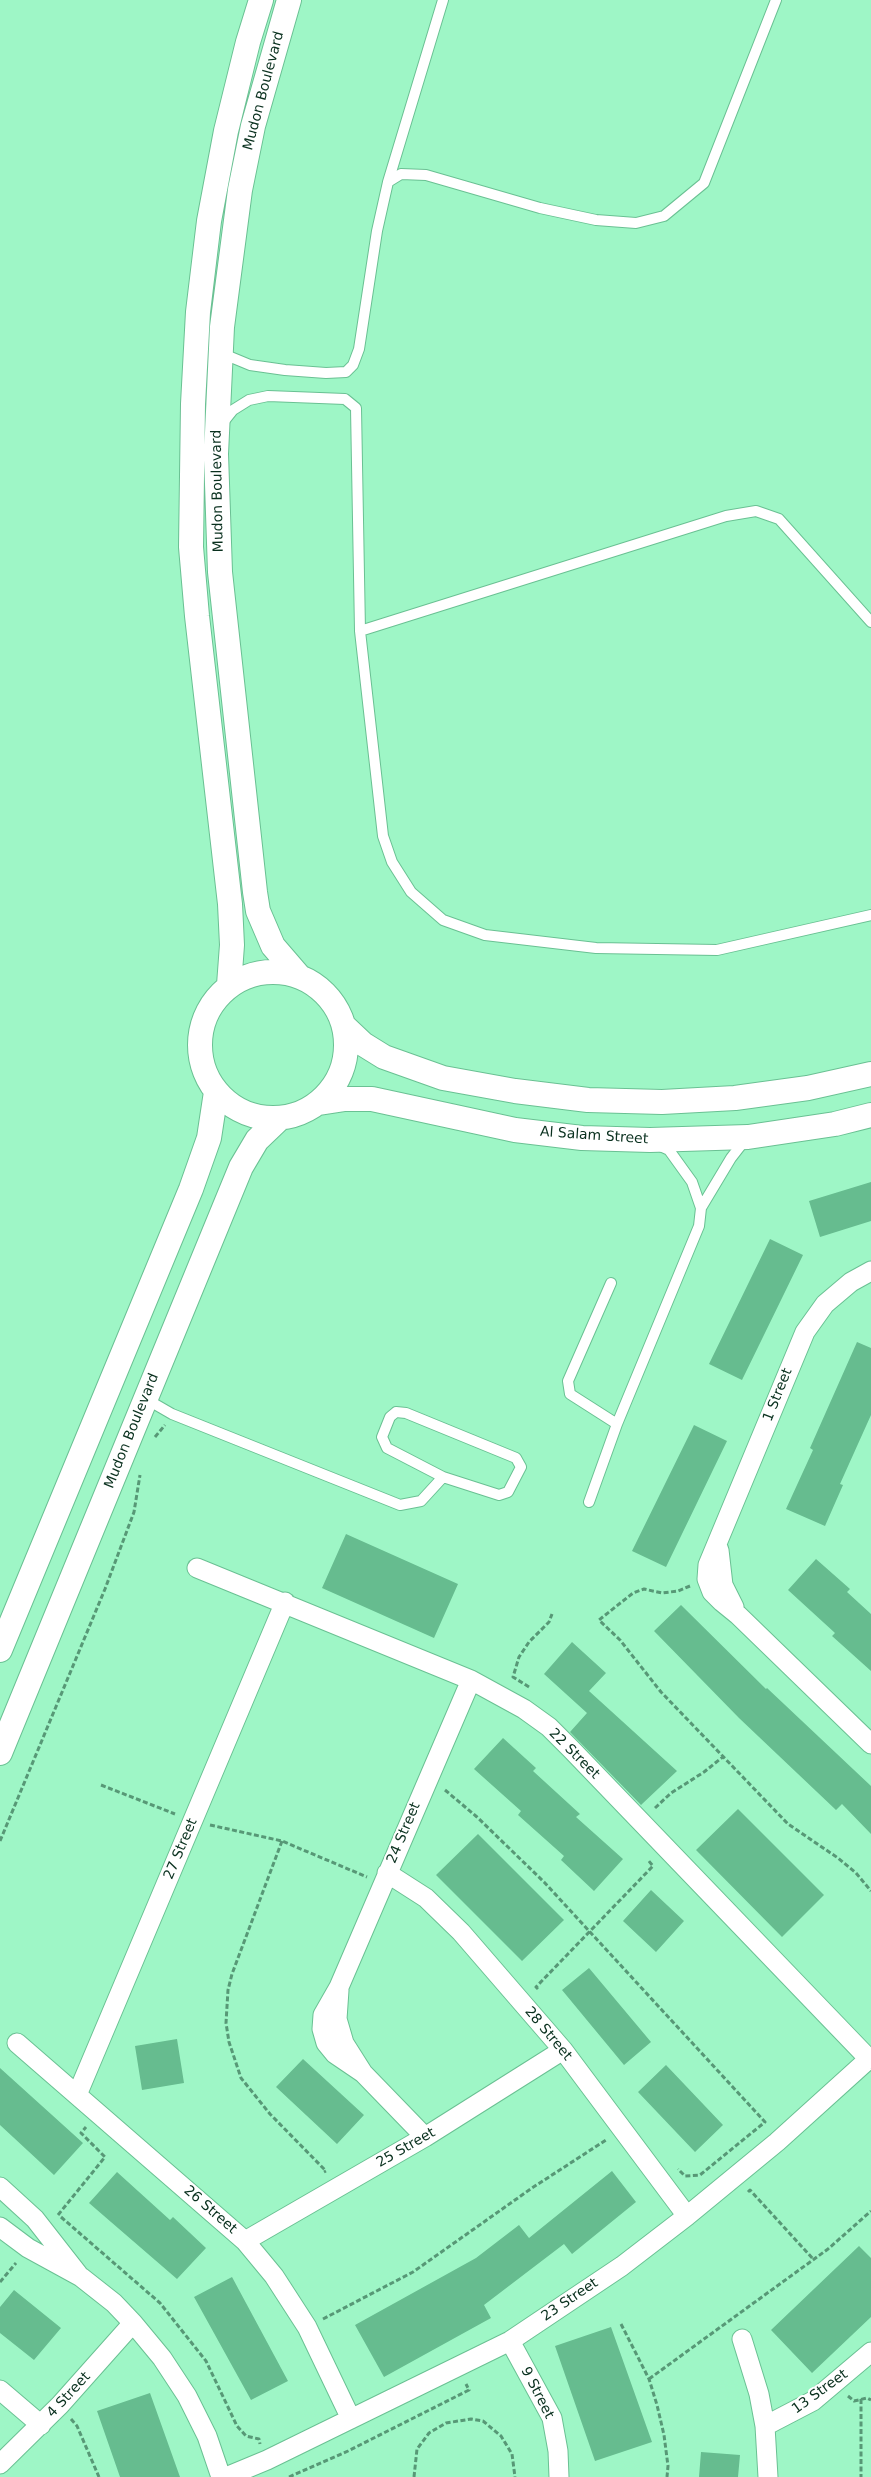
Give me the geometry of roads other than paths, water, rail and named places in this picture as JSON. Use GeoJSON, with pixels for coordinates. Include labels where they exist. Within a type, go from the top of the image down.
{"type":"FeatureCollection","features":[{"type":"Feature","properties":{"kind":"street","name":"Mudon Boulevard"},"geometry":{"type":"LineString","coordinates":[[229,985],[232,945],[230,904],[197,616],[191,547],[192,404],[198,312],[209,221],[226,131],[248,42],[261,0]]}},
{"type":"Feature","properties":{"kind":"street","name":"Mudon Boulevard"},"geometry":{"type":"LineString","coordinates":[[289,0],[254,126],[240,190],[229,258],[220,352],[217,430],[220,572],[255,892],[258,911],[269,938],[285,962],[298,975]]}},
{"type":"Feature","properties":{"kind":"street"},"geometry":{"type":"LineString","coordinates":[[345,1027],[346,1055],[337,1082],[319,1103],[300,1113],[280,1118],[256,1117],[234,1108],[216,1092],[204,1072],[198,1048],[202,1024],[212,1002],[229,985],[251,974],[275,971],[298,975],[319,987],[335,1005],[345,1027],[363,1044],[384,1057],[407,1067],[443,1078],[515,1092],[588,1100],[662,1102],[735,1098],[808,1088],[871,1074]]}},
{"type":"Feature","properties":{"kind":"street"},"geometry":{"type":"LineString","coordinates":[[0,1650],[191,1189],[208,1138],[216,1092]]}},
{"type":"Feature","properties":{"kind":"street","name":"Al Salam Street"},"geometry":{"type":"LineString","coordinates":[[319,1103],[345,1098],[372,1099],[515,1130],[582,1138],[650,1140],[748,1137],[834,1124],[871,1115]]}},
{"type":"Feature","properties":{"kind":"street","name":"Mudon Boulevard"},"geometry":{"type":"LineString","coordinates":[[0,1753],[145,1398],[248,1153],[267,1128],[280,1118]]}},
{"type":"Feature","properties":{"kind":"street","name":"1 Street"},"geometry":{"type":"LineString","coordinates":[[871,1271],[850,1282],[825,1304],[805,1332],[719,1544],[708,1566],[708,1579],[712,1592],[871,1744]]}},
{"type":"Feature","properties":{"kind":"street","name":"1 Street"},"geometry":{"type":"LineString","coordinates":[[719,1544],[719,1566],[724,1585],[738,1615]]}},
{"type":"Feature","properties":{"kind":"street","name":"22 Street"},"geometry":{"type":"LineString","coordinates":[[197,1568],[285,1602],[471,1680],[526,1710],[554,1733],[642,1822],[870,2058]]}},
{"type":"Feature","properties":{"kind":"street","name":"27 Street"},"geometry":{"type":"LineString","coordinates":[[76,2096],[285,1602]]}},
{"type":"Feature","properties":{"kind":"street","name":"24 Street"},"geometry":{"type":"LineString","coordinates":[[425,2137],[363,2073],[339,2032],[337,2019],[339,1987],[471,1680]]}},
{"type":"Feature","properties":{"kind":"street","name":"28 Street"},"geometry":{"type":"LineString","coordinates":[[385,1878],[426,1898],[444,1914],[563,2050],[687,2216]]}},
{"type":"Feature","properties":{"kind":"street","name":"26 Street"},"geometry":{"type":"LineString","coordinates":[[17,2044],[246,2241],[274,2276],[307,2327],[351,2418]]}},
{"type":"Feature","properties":{"kind":"street","name":"25 Street"},"geometry":{"type":"LineString","coordinates":[[246,2241],[425,2137],[563,2050]]}},
{"type":"Feature","properties":{"kind":"street","name":"23 Street"},"geometry":{"type":"LineString","coordinates":[[226,2477],[267,2460],[510,2341],[622,2266],[687,2216],[777,2142],[870,2058]]}},
{"type":"Feature","properties":{"kind":"street"},"geometry":{"type":"LineString","coordinates":[[0,2187],[25,2209],[59,2247],[80,2277]]}},
{"type":"Feature","properties":{"kind":"street"},"geometry":{"type":"LineString","coordinates":[[25,2209],[3,2229],[28,2248],[80,2277],[114,2303],[134,2323],[162,2358],[187,2396],[207,2436],[222,2477]]}},
{"type":"Feature","properties":{"kind":"street","name":"4 Street"},"geometry":{"type":"LineString","coordinates":[[0,2464],[41,2425],[134,2323]]}},
{"type":"Feature","properties":{"kind":"street"},"geometry":{"type":"LineString","coordinates":[[742,2338],[760,2394],[765,2426],[768,2477]]}},
{"type":"Feature","properties":{"kind":"street","name":"9 Street"},"geometry":{"type":"LineString","coordinates":[[510,2341],[552,2418],[558,2451],[558,2477]]}},
{"type":"Feature","properties":{"kind":"street","name":"13 Street"},"geometry":{"type":"LineString","coordinates":[[765,2426],[813,2401],[871,2352]]}},
{"type":"Feature","properties":{"kind":"street"},"geometry":{"type":"LineString","coordinates":[[0,2390],[41,2425]]}},
{"type":"Feature","properties":{"kind":"lane"},"geometry":{"type":"LineString","coordinates":[[220,352],[250,365],[285,370],[326,373],[346,372],[350,368],[359,349],[377,231],[388,182],[444,0]]}},
{"type":"Feature","properties":{"kind":"lane"},"geometry":{"type":"LineString","coordinates":[[388,182],[401,174],[426,175],[540,208],[596,220],[636,222],[664,216],[704,183],[776,0]]}},
{"type":"Feature","properties":{"kind":"lane"},"geometry":{"type":"LineString","coordinates":[[217,430],[234,410],[249,400],[268,396],[345,399],[356,408],[360,631],[383,836],[392,862],[411,892],[443,920],[485,936],[596,948],[717,950],[871,915]]}},
{"type":"Feature","properties":{"kind":"lane"},"geometry":{"type":"LineString","coordinates":[[360,631],[726,516],[756,511],[779,519],[871,622]]}},
{"type":"Feature","properties":{"kind":"lane"},"geometry":{"type":"LineString","coordinates":[[589,1502],[617,1424],[699,1226],[701,1208],[731,1158],[748,1137]]}},
{"type":"Feature","properties":{"kind":"lane"},"geometry":{"type":"LineString","coordinates":[[650,1140],[669,1150],[692,1182],[701,1208]]}},
{"type":"Feature","properties":{"kind":"lane"},"geometry":{"type":"LineString","coordinates":[[611,1282],[568,1381],[570,1394],[617,1424]]}},
{"type":"Feature","properties":{"kind":"lane"},"geometry":{"type":"LineString","coordinates":[[145,1398],[172,1414],[400,1505],[421,1501],[443,1477]]}},
{"type":"Feature","properties":{"kind":"lane"},"geometry":{"type":"LineString","coordinates":[[396,1412],[406,1412],[516,1458],[521,1467],[508,1492],[499,1494],[443,1477],[387,1448],[382,1437],[390,1417],[396,1412]]}}]}
